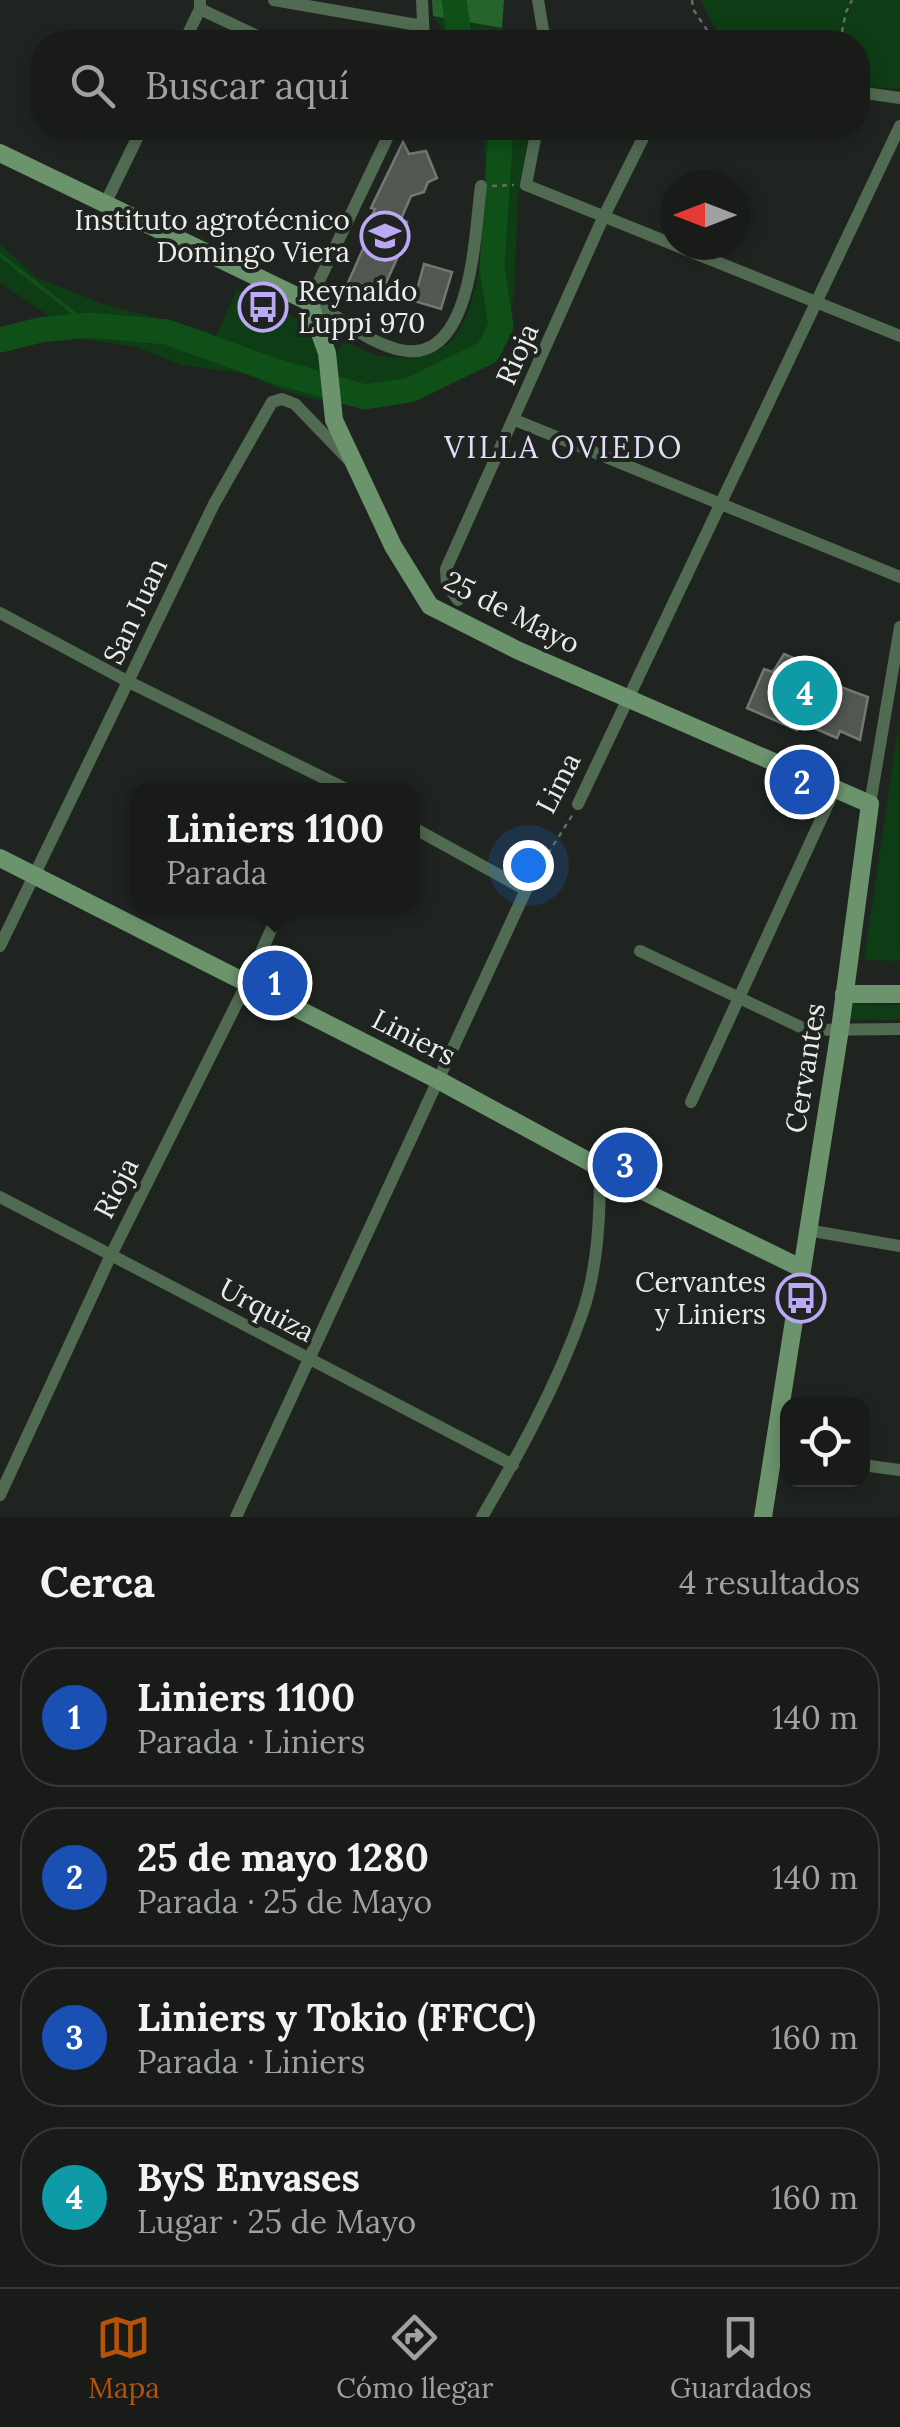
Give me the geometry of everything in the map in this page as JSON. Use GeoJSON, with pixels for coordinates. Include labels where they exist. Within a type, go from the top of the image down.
{"type":"FeatureCollection","features":[{"type":"Feature","properties":{"kind":"street"},"geometry":{"type":"LineString","coordinates":[[274,0],[423,26]]}},
{"type":"Feature","properties":{"kind":"street"},"geometry":{"type":"LineString","coordinates":[[422,0],[423,30]]}},
{"type":"Feature","properties":{"kind":"street"},"geometry":{"type":"LineString","coordinates":[[538,0],[543,30]]}},
{"type":"Feature","properties":{"kind":"street"},"geometry":{"type":"LineString","coordinates":[[189,30],[200,5],[247,30]]}},
{"type":"Feature","properties":{"kind":"street"},"geometry":{"type":"LineString","coordinates":[[870,94],[900,98]]}},
{"type":"Feature","properties":{"kind":"street","name":"Lima"},"geometry":{"type":"LineString","coordinates":[[578,804],[900,126]]}},
{"type":"Feature","properties":{"kind":"street"},"geometry":{"type":"LineString","coordinates":[[104,204],[136,140]]}},
{"type":"Feature","properties":{"kind":"street"},"geometry":{"type":"LineString","coordinates":[[308,302],[386,140]]}},
{"type":"Feature","properties":{"kind":"street"},"geometry":{"type":"LineString","coordinates":[[535,140],[526,185],[900,336]]}},
{"type":"Feature","properties":{"kind":"street","name":"Rioja"},"geometry":{"type":"LineString","coordinates":[[458,600],[447,585],[446,569],[516,420],[603,218],[642,140]]}},
{"type":"Feature","properties":{"kind":"street"},"geometry":{"type":"LineString","coordinates":[[0,153],[326,308],[362,337],[400,350],[435,344],[449,334],[464,305],[480,186]]}},
{"type":"Feature","properties":{"kind":"street","name":"25 de Mayo"},"geometry":{"type":"LineString","coordinates":[[308,302],[328,353],[334,420],[393,546],[430,606],[517,650],[870,804]]}},
{"type":"Feature","properties":{"kind":"street","name":"San Juan"},"geometry":{"type":"LineString","coordinates":[[0,946],[214,504],[272,402],[282,399],[294,404],[356,468]]}},
{"type":"Feature","properties":{"kind":"street"},"geometry":{"type":"LineString","coordinates":[[516,420],[900,578]]}},
{"type":"Feature","properties":{"kind":"street"},"geometry":{"type":"LineString","coordinates":[[0,613],[329,783]]}},
{"type":"Feature","properties":{"kind":"street","name":"Cervantes"},"geometry":{"type":"LineString","coordinates":[[787,1397],[801,1268],[900,627]]}},
{"type":"Feature","properties":{"kind":"street"},"geometry":{"type":"LineString","coordinates":[[691,1102],[834,791]]}},
{"type":"Feature","properties":{"kind":"street"},"geometry":{"type":"LineString","coordinates":[[236,1517],[526,890],[420,831]]}},
{"type":"Feature","properties":{"kind":"street","name":"Liniers"},"geometry":{"type":"LineString","coordinates":[[0,858],[801,1268]]}},
{"type":"Feature","properties":{"kind":"street","name":"Rioja"},"geometry":{"type":"LineString","coordinates":[[0,1494],[110,1255],[279,913]]}},
{"type":"Feature","properties":{"kind":"street"},"geometry":{"type":"LineString","coordinates":[[640,950],[807,1030],[900,1029]]}},
{"type":"Feature","properties":{"kind":"street"},"geometry":{"type":"LineString","coordinates":[[844,994],[900,994]]}},
{"type":"Feature","properties":{"kind":"street"},"geometry":{"type":"LineString","coordinates":[[482,1517],[512,1464],[583,1312],[600,1216],[600,1168]]}},
{"type":"Feature","properties":{"kind":"street","name":"Urquiza"},"geometry":{"type":"LineString","coordinates":[[0,1197],[512,1464]]}},
{"type":"Feature","properties":{"kind":"street"},"geometry":{"type":"LineString","coordinates":[[807,1230],[900,1246]]}},
{"type":"Feature","properties":{"kind":"street","name":"Cervantes"},"geometry":{"type":"LineString","coordinates":[[763,1517],[780,1458]]}},
{"type":"Feature","properties":{"kind":"street"},"geometry":{"type":"LineString","coordinates":[[870,1467],[900,1470]]}},
{"type":"Feature","properties":{"kind":"path"},"geometry":{"type":"LineString","coordinates":[[692,0],[693,9],[707,30]]}},
{"type":"Feature","properties":{"kind":"path"},"geometry":{"type":"LineString","coordinates":[[842,30],[852,0]]}},
{"type":"Feature","properties":{"kind":"path"},"geometry":{"type":"LineString","coordinates":[[480,186],[526,185]]}},
{"type":"Feature","properties":{"kind":"path","name":"Lima"},"geometry":{"type":"LineString","coordinates":[[526,890],[578,804]]}},
{"type":"Feature","properties":{"kind":"green space"},"geometry":{"type":"Polygon","coordinates":[[[432,0],[504,0],[502,28],[433,16],[432,0]]]}},
{"type":"Feature","properties":{"kind":"green space"},"geometry":{"type":"Polygon","coordinates":[[[700,0],[900,0],[900,89],[870,87],[870,30],[716,30],[700,0]]]}},
{"type":"Feature","properties":{"kind":"green space"},"geometry":{"type":"Polygon","coordinates":[[[433,16],[504,30],[443,30],[433,16]]]}},
{"type":"Feature","properties":{"kind":"green space"},"geometry":{"type":"Polygon","coordinates":[[[483,140],[528,140],[518,199],[514,293],[506,338],[485,364],[460,378],[407,397],[324,402],[281,390],[247,374],[182,365],[136,347],[84,339],[0,283],[0,244],[36,277],[103,304],[216,336],[237,289],[299,320],[323,352],[318,357],[334,355],[345,341],[382,356],[427,354],[453,339],[473,296],[483,237],[483,140]]]}},
{"type":"Feature","properties":{"kind":"green space"},"geometry":{"type":"Polygon","coordinates":[[[899,722],[900,961],[864,960],[899,722]]]}},
{"type":"Feature","properties":{"kind":"green space"},"geometry":{"type":"Polygon","coordinates":[[[849,1004],[900,1005],[900,1020],[852,1020],[849,1004]]]}},
{"type":"Feature","properties":{"kind":"building","name":"Instituto agrotécnico Domingo Viera"},"geometry":{"type":"Polygon","coordinates":[[[403,142],[409,154],[426,151],[437,178],[428,182],[424,192],[411,196],[401,219],[407,222],[394,250],[400,252],[384,287],[390,290],[385,302],[347,285],[375,222],[370,220],[375,209],[371,208],[403,142]]]}},
{"type":"Feature","properties":{"kind":"building"},"geometry":{"type":"Polygon","coordinates":[[[424,264],[452,272],[441,309],[414,301],[424,264]]]}},
{"type":"Feature","properties":{"kind":"building"},"geometry":{"type":"Polygon","coordinates":[[[784,654],[825,672],[822,680],[868,697],[860,740],[840,731],[837,738],[800,722],[797,730],[747,708],[764,669],[773,672],[784,654]]]}},
{"type":"Feature","properties":{"kind":"waterway"},"geometry":{"type":"LineString","coordinates":[[454,0],[458,30]]}},
{"type":"Feature","properties":{"kind":"waterway"},"geometry":{"type":"LineString","coordinates":[[0,340],[40,330],[89,325],[167,332],[275,371],[365,397],[410,390],[488,352],[501,326],[492,268],[500,140]]}},
{"type":"Feature","properties":{"kind":"waterway"},"geometry":{"type":"LineString","coordinates":[[0,255],[89,325]]}},
{"type":"Feature","properties":{"kind":"place","name":"Instituto agrotécnico Domingo Viera"},"geometry":{"type":"Point","coordinates":[385,236]}},
{"type":"Feature","properties":{"kind":"place","name":"Reynaldo Luppi 970"},"geometry":{"type":"Point","coordinates":[263,307]}},
{"type":"Feature","properties":{"kind":"place","name":"ByS Envases"},"geometry":{"type":"Point","coordinates":[805,693]}},
{"type":"Feature","properties":{"kind":"place","name":"25 de mayo 1280"},"geometry":{"type":"Point","coordinates":[802,782]}},
{"type":"Feature","properties":{"kind":"place","name":"Liniers 1100"},"geometry":{"type":"Point","coordinates":[275,983]}},
{"type":"Feature","properties":{"kind":"place","name":"Liniers y Tokio (FFCC)"},"geometry":{"type":"Point","coordinates":[625,1165]}},
{"type":"Feature","properties":{"kind":"place","name":"Cervantes y Liniers"},"geometry":{"type":"Point","coordinates":[801,1298]}},
{"type":"Feature","properties":{"kind":"district","name":"VILLA OVIEDO"},"geometry":{"type":"Point","coordinates":[564,447]}}]}
